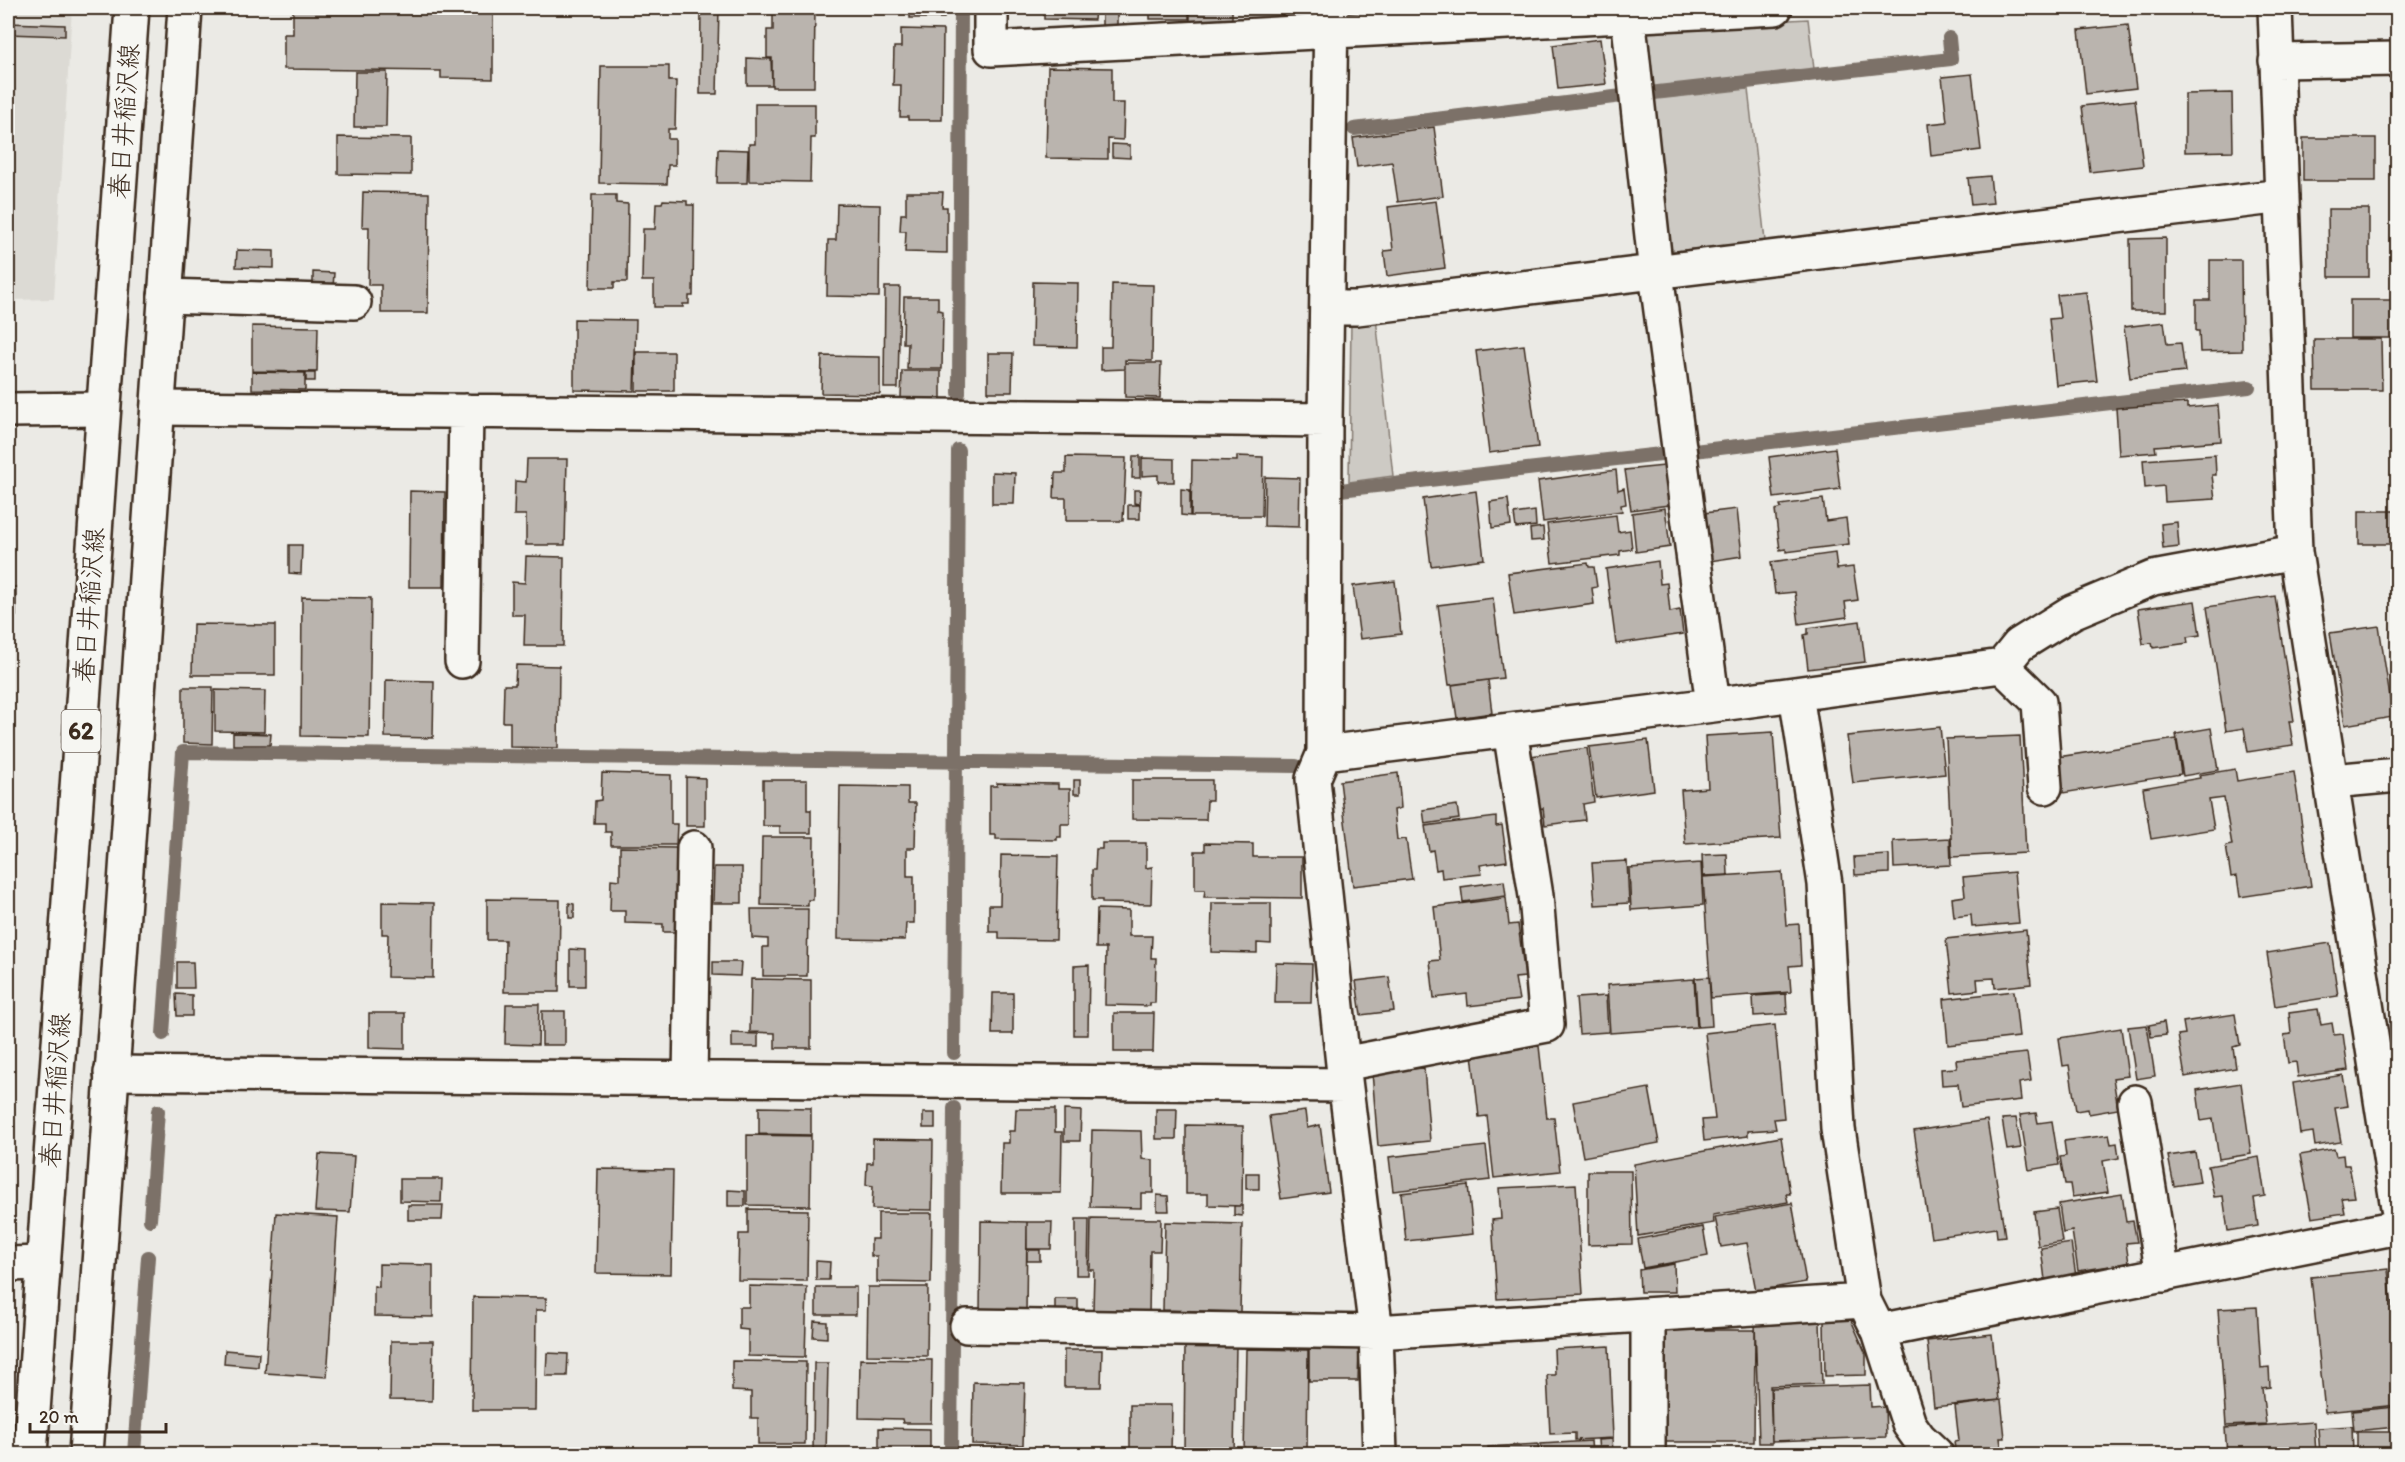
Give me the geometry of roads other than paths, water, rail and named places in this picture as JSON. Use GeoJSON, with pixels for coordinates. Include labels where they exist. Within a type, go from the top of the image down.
{"type":"FeatureCollection","features":[{"type":"Feature","properties":{"kind":"street","name":"春日井稲沢線"},"geometry":{"type":"LineString","coordinates":[[30,1455],[132,8]]}},
{"type":"Feature","properties":{"kind":"street","name":"春日井稲沢線"},"geometry":{"type":"LineString","coordinates":[[86,1455],[185,8]]}},
{"type":"Feature","properties":{"kind":"street"},"geometry":{"type":"LineString","coordinates":[[991,8],[991,49],[1331,20],[1628,15],[1775,8]]}},
{"type":"Feature","properties":{"kind":"street"},"geometry":{"type":"LineString","coordinates":[[1879,1331],[2163,1275],[2397,1208],[2386,1049],[2332,781],[2295,552],[2275,8]]}},
{"type":"Feature","properties":{"kind":"street"},"geometry":{"type":"LineString","coordinates":[[1628,15],[1656,273],[1713,705]]}},
{"type":"Feature","properties":{"kind":"street"},"geometry":{"type":"LineString","coordinates":[[1331,20],[1325,420],[1324,753],[1313,779],[1344,1074],[1376,1332],[1380,1455]]}},
{"type":"Feature","properties":{"kind":"street"},"geometry":{"type":"LineString","coordinates":[[2277,61],[2397,59]]}},
{"type":"Feature","properties":{"kind":"street"},"geometry":{"type":"LineString","coordinates":[[1327,308],[1357,309],[2282,196]]}},
{"type":"Feature","properties":{"kind":"street"},"geometry":{"type":"LineString","coordinates":[[165,296],[354,302]]}},
{"type":"Feature","properties":{"kind":"street"},"geometry":{"type":"LineString","coordinates":[[158,408],[1325,420]]}},
{"type":"Feature","properties":{"kind":"street"},"geometry":{"type":"LineString","coordinates":[[8,410],[103,409]]}},
{"type":"Feature","properties":{"kind":"street"},"geometry":{"type":"LineString","coordinates":[[462,661],[466,411]]}},
{"type":"Feature","properties":{"kind":"street"},"geometry":{"type":"LineString","coordinates":[[1324,753],[1713,705],[2002,666],[2019,645],[2072,612],[2153,578],[2295,552]]}},
{"type":"Feature","properties":{"kind":"street"},"geometry":{"type":"LineString","coordinates":[[2002,666],[2039,702],[2045,788]]}},
{"type":"Feature","properties":{"kind":"street"},"geometry":{"type":"LineString","coordinates":[[1796,694],[1825,884],[1838,1129],[1864,1301],[1879,1331],[1909,1424],[1936,1455]]}},
{"type":"Feature","properties":{"kind":"street"},"geometry":{"type":"LineString","coordinates":[[111,1073],[690,1078],[1344,1074],[1547,1025],[1536,896],[1510,730]]}},
{"type":"Feature","properties":{"kind":"street"},"geometry":{"type":"LineString","coordinates":[[2332,781],[2397,775]]}},
{"type":"Feature","properties":{"kind":"street"},"geometry":{"type":"LineString","coordinates":[[690,1078],[694,848]]}},
{"type":"Feature","properties":{"kind":"street"},"geometry":{"type":"LineString","coordinates":[[2135,1102],[2163,1275]]}},
{"type":"Feature","properties":{"kind":"street"},"geometry":{"type":"LineString","coordinates":[[8,1264],[43,1263]]}},
{"type":"Feature","properties":{"kind":"street"},"geometry":{"type":"LineString","coordinates":[[967,1326],[1376,1332],[1864,1301]]}},
{"type":"Feature","properties":{"kind":"street"},"geometry":{"type":"LineString","coordinates":[[1648,1315],[1648,1455]]}},
{"type":"Feature","properties":{"kind":"waterway"},"geometry":{"type":"LineString","coordinates":[[959,393],[961,8]]}},
{"type":"Feature","properties":{"kind":"waterway"},"geometry":{"type":"LineString","coordinates":[[1649,93],[1951,59],[1949,38]]}},
{"type":"Feature","properties":{"kind":"waterway"},"geometry":{"type":"LineString","coordinates":[[1354,129],[1622,96]]}},
{"type":"Feature","properties":{"kind":"waterway"},"geometry":{"type":"LineString","coordinates":[[1694,451],[2249,387]]}},
{"type":"Feature","properties":{"kind":"waterway"},"geometry":{"type":"LineString","coordinates":[[954,1053],[958,450]]}},
{"type":"Feature","properties":{"kind":"waterway"},"geometry":{"type":"LineString","coordinates":[[1340,490],[1670,453]]}},
{"type":"Feature","properties":{"kind":"waterway"},"geometry":{"type":"LineString","coordinates":[[163,1034],[183,752],[1296,766]]}},
{"type":"Feature","properties":{"kind":"waterway"},"geometry":{"type":"LineString","coordinates":[[951,1454],[954,1108]]}},
{"type":"Feature","properties":{"kind":"waterway"},"geometry":{"type":"LineString","coordinates":[[150,1220],[158,1111]]}},
{"type":"Feature","properties":{"kind":"waterway"},"geometry":{"type":"LineString","coordinates":[[134,1454],[148,1257]]}}]}
